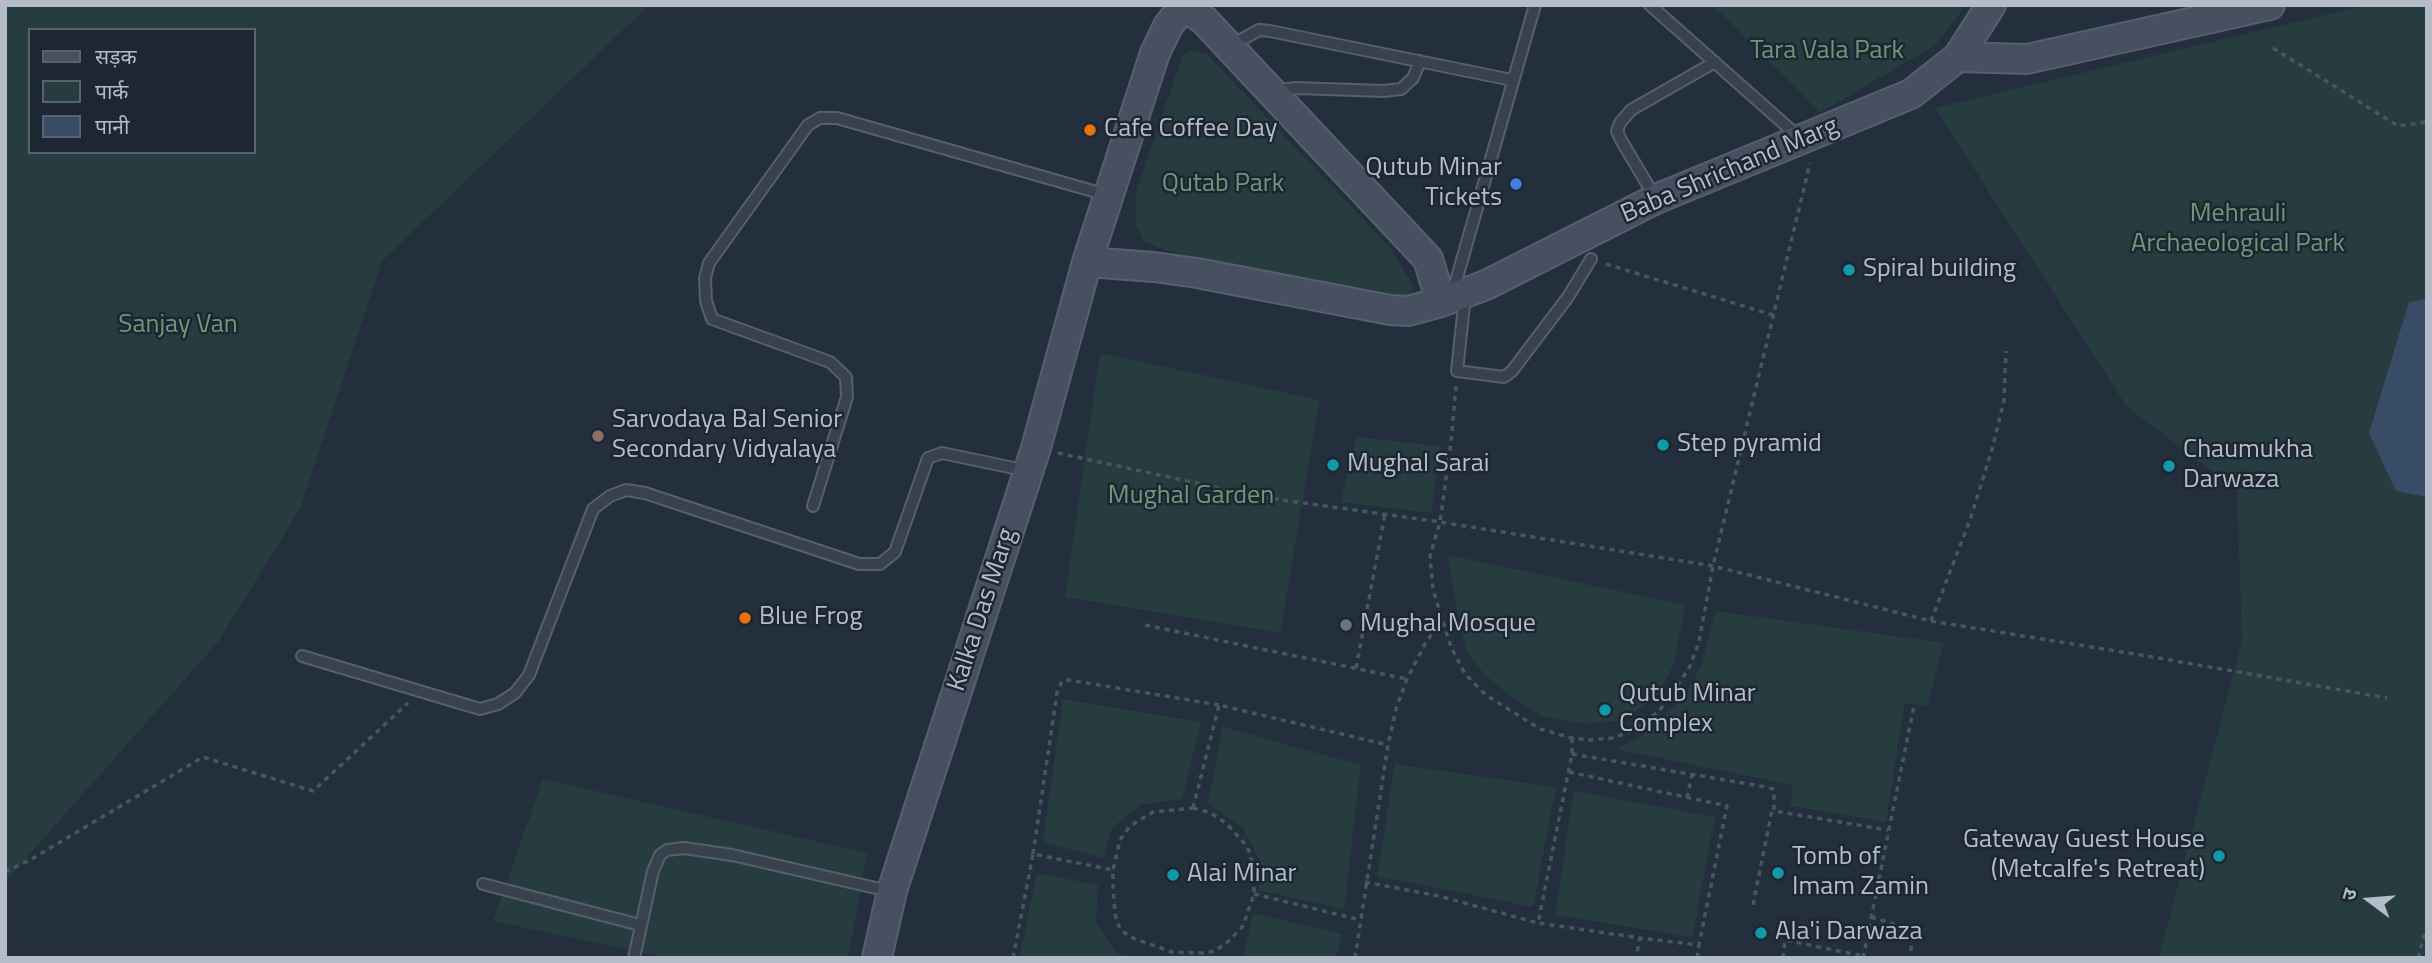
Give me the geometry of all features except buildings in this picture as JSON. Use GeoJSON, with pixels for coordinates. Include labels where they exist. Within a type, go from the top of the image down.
{"type":"FeatureCollection","features":[{"type":"Feature","properties":{"kind":"street","name":"Baba Shrichand Marg"},"geometry":{"type":"LineString","coordinates":[[1087,262],[1197,273],[1390,310],[1408,311],[1452,298],[1657,199],[1911,94],[1958,57],[1991,5]]}},
{"type":"Feature","properties":{"kind":"street"},"geometry":{"type":"LineString","coordinates":[[1958,57],[2027,59],[2270,5]]}},
{"type":"Feature","properties":{"kind":"street"},"geometry":{"type":"LineString","coordinates":[[1182,6],[1204,20],[1428,259],[1452,298]]}},
{"type":"Feature","properties":{"kind":"street","name":"Kalka Das Marg"},"geometry":{"type":"LineString","coordinates":[[877,958],[892,891],[1032,460],[1087,262],[1155,53],[1168,26],[1182,6]]}},
{"type":"Feature","properties":{"kind":"lane"},"geometry":{"type":"LineString","coordinates":[[1535,5],[1452,298],[1457,371],[1498,377],[1509,375],[1574,288],[1591,258]]}},
{"type":"Feature","properties":{"kind":"lane"},"geometry":{"type":"LineString","coordinates":[[1650,5],[1715,62],[1809,136]]}},
{"type":"Feature","properties":{"kind":"lane"},"geometry":{"type":"LineString","coordinates":[[1229,47],[1259,30],[1512,80]]}},
{"type":"Feature","properties":{"kind":"lane"},"geometry":{"type":"LineString","coordinates":[[1270,91],[1297,88],[1384,91],[1401,89],[1413,78],[1420,61]]}},
{"type":"Feature","properties":{"kind":"lane"},"geometry":{"type":"LineString","coordinates":[[1657,199],[1621,140],[1618,131],[1620,122],[1631,110],[1715,62]]}},
{"type":"Feature","properties":{"kind":"lane"},"geometry":{"type":"LineString","coordinates":[[813,506],[847,397],[846,377],[830,362],[712,319],[706,301],[705,278],[709,263],[808,125],[820,118],[837,118],[1109,195]]}},
{"type":"Feature","properties":{"kind":"lane"},"geometry":{"type":"LineString","coordinates":[[302,656],[480,709],[498,704],[515,693],[529,676],[593,509],[610,496],[626,490],[645,493],[859,564],[880,564],[895,552],[928,458],[942,453],[1032,460]]}},
{"type":"Feature","properties":{"kind":"lane"},"geometry":{"type":"LineString","coordinates":[[634,958],[653,871],[660,855],[667,849],[684,848],[732,855],[892,891]]}},
{"type":"Feature","properties":{"kind":"lane"},"geometry":{"type":"LineString","coordinates":[[483,884],[640,925]]}},
{"type":"Feature","properties":{"kind":"path"},"geometry":{"type":"LineString","coordinates":[[2273,48],[2398,126],[2427,122]]}},
{"type":"Feature","properties":{"kind":"path"},"geometry":{"type":"LineString","coordinates":[[1457,371],[1440,522],[1430,556],[1433,590],[1451,647],[1465,674],[1486,695],[1540,729],[1591,740],[1613,738],[1634,730],[1659,711],[1683,677],[1699,642],[1713,566],[1773,315],[1809,136]]}},
{"type":"Feature","properties":{"kind":"path"},"geometry":{"type":"LineString","coordinates":[[1591,258],[1773,315]]}},
{"type":"Feature","properties":{"kind":"path"},"geometry":{"type":"LineString","coordinates":[[1931,621],[1970,520],[1993,446],[2004,400],[2006,351]]}},
{"type":"Feature","properties":{"kind":"path"},"geometry":{"type":"LineString","coordinates":[[1032,460],[1713,566],[1931,621],[2387,698]]}},
{"type":"Feature","properties":{"kind":"path"},"geometry":{"type":"LineString","coordinates":[[1356,668],[1385,514]]}},
{"type":"Feature","properties":{"kind":"path"},"geometry":{"type":"LineString","coordinates":[[1355,958],[1388,745],[1407,679],[1425,644],[1441,621]]}},
{"type":"Feature","properties":{"kind":"path"},"geometry":{"type":"LineString","coordinates":[[1145,625],[1407,679]]}},
{"type":"Feature","properties":{"kind":"path"},"geometry":{"type":"LineString","coordinates":[[1013,958],[1057,693],[1062,681],[1219,705],[1388,745]]}},
{"type":"Feature","properties":{"kind":"path"},"geometry":{"type":"LineString","coordinates":[[5,872],[30,860],[203,757],[313,791],[421,691]]}},
{"type":"Feature","properties":{"kind":"path"},"geometry":{"type":"LineString","coordinates":[[1193,808],[1219,705]]}},
{"type":"Feature","properties":{"kind":"path"},"geometry":{"type":"LineString","coordinates":[[1783,958],[1785,940],[1863,957],[1914,706]]}},
{"type":"Feature","properties":{"kind":"path"},"geometry":{"type":"LineString","coordinates":[[1538,923],[1569,772],[1572,738]]}},
{"type":"Feature","properties":{"kind":"path"},"geometry":{"type":"LineString","coordinates":[[1572,754],[1770,788],[1774,793],[1773,807],[1753,905]]}},
{"type":"Feature","properties":{"kind":"path"},"geometry":{"type":"LineString","coordinates":[[1569,772],[1727,806],[1697,958]]}},
{"type":"Feature","properties":{"kind":"path"},"geometry":{"type":"LineString","coordinates":[[1687,798],[1692,774]]}},
{"type":"Feature","properties":{"kind":"path"},"geometry":{"type":"LineString","coordinates":[[1773,807],[1781,813],[1888,830]]}},
{"type":"Feature","properties":{"kind":"path"},"geometry":{"type":"LineString","coordinates":[[1193,808],[1211,813],[1227,824],[1247,846],[1254,867],[1254,894],[1244,926],[1215,951],[1172,952],[1130,937],[1120,929],[1115,914],[1113,870],[1120,840],[1130,826],[1153,813],[1193,808]]}},
{"type":"Feature","properties":{"kind":"path"},"geometry":{"type":"LineString","coordinates":[[1032,854],[1113,870]]}},
{"type":"Feature","properties":{"kind":"path"},"geometry":{"type":"LineString","coordinates":[[1365,882],[1439,896],[1538,923],[1699,945]]}},
{"type":"Feature","properties":{"kind":"path"},"geometry":{"type":"LineString","coordinates":[[1254,894],[1361,920]]}},
{"type":"Feature","properties":{"kind":"path"},"geometry":{"type":"LineString","coordinates":[[1871,917],[1913,930],[1910,958]]}},
{"type":"Feature","properties":{"kind":"path"},"geometry":{"type":"LineString","coordinates":[[2418,958],[2427,925]]}},
{"type":"Feature","properties":{"kind":"path"},"geometry":{"type":"LineString","coordinates":[[1636,958],[1640,938]]}},
{"type":"Feature","properties":{"kind":"path"},"geometry":{"type":"LineString","coordinates":[[1170,958],[1172,952]]}},
{"type":"Feature","properties":{"kind":"green space","name":"Sanjay Van"},"geometry":{"type":"Polygon","coordinates":[[[5,5],[649,5],[382,261],[300,509],[218,642],[5,882],[5,5]]]}},
{"type":"Feature","properties":{"kind":"green space","name":"Tara Vala Park"},"geometry":{"type":"Polygon","coordinates":[[[1709,5],[1964,5],[1935,45],[1820,113],[1723,15],[1709,5]]]}},
{"type":"Feature","properties":{"kind":"green space","name":"Mehrauli Archaeological Park"},"geometry":{"type":"Polygon","coordinates":[[[2367,5],[2427,5],[2427,958],[2159,958],[2242,640],[2237,490],[2127,407],[1935,108],[2367,5]]]}},
{"type":"Feature","properties":{"kind":"green space","name":"Qutab Park"},"geometry":{"type":"Polygon","coordinates":[[[1191,50],[1207,54],[1390,248],[1413,285],[1411,296],[1393,305],[1168,251],[1143,241],[1136,225],[1136,193],[1182,56],[1191,50]]]}},
{"type":"Feature","properties":{"kind":"green space","name":"Mughal Garden"},"geometry":{"type":"Polygon","coordinates":[[[1100,353],[1319,400],[1280,633],[1065,597],[1100,353]]]}},
{"type":"Feature","properties":{"kind":"green space"},"geometry":{"type":"Polygon","coordinates":[[[1356,437],[1440,446],[1431,513],[1341,502],[1356,437]]]}},
{"type":"Feature","properties":{"kind":"green space"},"geometry":{"type":"Polygon","coordinates":[[[1448,555],[1685,605],[1674,664],[1658,695],[1623,720],[1584,724],[1542,716],[1509,695],[1484,674],[1467,651],[1448,555]]]}},
{"type":"Feature","properties":{"kind":"green space"},"geometry":{"type":"Polygon","coordinates":[[[1716,611],[1944,643],[1927,706],[1905,703],[1886,822],[1791,806],[1792,785],[1616,749],[1656,725],[1693,682],[1701,665],[1716,611]]]}},
{"type":"Feature","properties":{"kind":"green space"},"geometry":{"type":"Polygon","coordinates":[[[1063,699],[1201,722],[1182,799],[1140,805],[1112,828],[1103,858],[1043,842],[1063,699]]]}},
{"type":"Feature","properties":{"kind":"green space"},"geometry":{"type":"Polygon","coordinates":[[[1223,727],[1361,765],[1344,909],[1258,890],[1264,869],[1242,827],[1208,803],[1223,727]]]}},
{"type":"Feature","properties":{"kind":"green space"},"geometry":{"type":"Polygon","coordinates":[[[1395,764],[1556,787],[1533,907],[1377,876],[1395,764]]]}},
{"type":"Feature","properties":{"kind":"green space"},"geometry":{"type":"Polygon","coordinates":[[[543,779],[867,853],[848,958],[669,958],[493,921],[543,779]]]}},
{"type":"Feature","properties":{"kind":"green space"},"geometry":{"type":"Polygon","coordinates":[[[1574,791],[1715,817],[1692,937],[1555,915],[1574,791]]]}},
{"type":"Feature","properties":{"kind":"green space"},"geometry":{"type":"Polygon","coordinates":[[[1037,873],[1098,885],[1096,922],[1116,953],[1138,958],[1019,958],[1037,873]]]}},
{"type":"Feature","properties":{"kind":"green space"},"geometry":{"type":"Polygon","coordinates":[[[1253,913],[1342,934],[1336,958],[1243,958],[1253,913]]]}},
{"type":"Feature","properties":{"kind":"water"},"geometry":{"type":"Polygon","coordinates":[[[2427,299],[2427,497],[2396,491],[2369,433],[2409,302],[2427,299]]]}},
{"type":"Feature","properties":{"kind":"place","name":"Cafe Coffee Day"},"geometry":{"type":"Point","coordinates":[1090,130]}},
{"type":"Feature","properties":{"kind":"place","name":"Qutub Minar Tickets"},"geometry":{"type":"Point","coordinates":[1516,184]}},
{"type":"Feature","properties":{"kind":"place","name":"Spiral building"},"geometry":{"type":"Point","coordinates":[1849,270]}},
{"type":"Feature","properties":{"kind":"place","name":"Sarvodaya Bal Senior Secondary Vidyalaya"},"geometry":{"type":"Point","coordinates":[598,436]}},
{"type":"Feature","properties":{"kind":"place","name":"Step pyramid"},"geometry":{"type":"Point","coordinates":[1663,445]}},
{"type":"Feature","properties":{"kind":"place","name":"Mughal Sarai"},"geometry":{"type":"Point","coordinates":[1333,465]}},
{"type":"Feature","properties":{"kind":"place","name":"Chaumukha Darwaza"},"geometry":{"type":"Point","coordinates":[2169,466]}},
{"type":"Feature","properties":{"kind":"place","name":"Blue Frog"},"geometry":{"type":"Point","coordinates":[745,618]}},
{"type":"Feature","properties":{"kind":"place","name":"Mughal Mosque"},"geometry":{"type":"Point","coordinates":[1346,625]}},
{"type":"Feature","properties":{"kind":"place","name":"Qutub Minar Complex"},"geometry":{"type":"Point","coordinates":[1605,710]}},
{"type":"Feature","properties":{"kind":"place","name":"Gateway Guest House (Metcalfe's Retreat)"},"geometry":{"type":"Point","coordinates":[2219,856]}},
{"type":"Feature","properties":{"kind":"place","name":"Tomb of Imam Zamin"},"geometry":{"type":"Point","coordinates":[1778,873]}},
{"type":"Feature","properties":{"kind":"place","name":"Alai Minar"},"geometry":{"type":"Point","coordinates":[1173,875]}},
{"type":"Feature","properties":{"kind":"place","name":"Ala'i Darwaza"},"geometry":{"type":"Point","coordinates":[1761,933]}}]}
